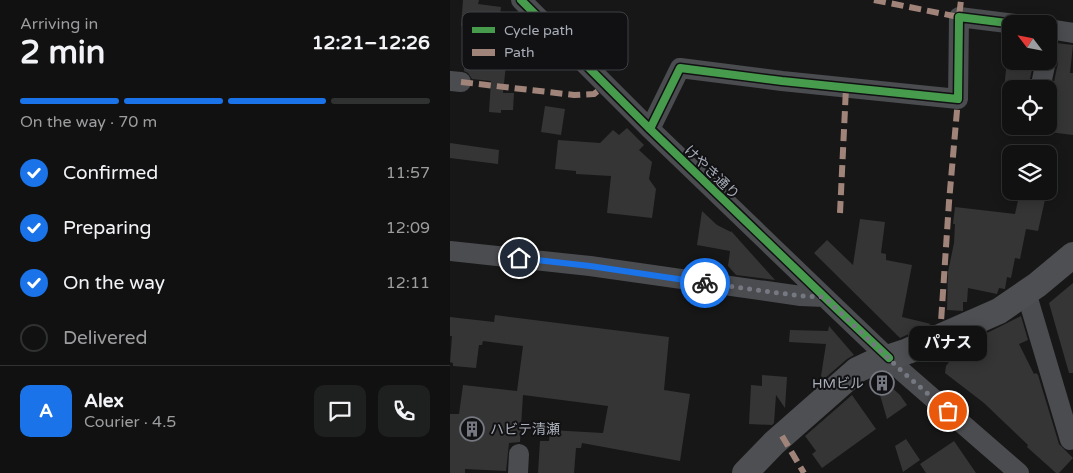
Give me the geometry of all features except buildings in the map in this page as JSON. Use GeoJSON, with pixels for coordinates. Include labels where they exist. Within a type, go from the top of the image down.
{"type":"FeatureCollection","features":[{"type":"Feature","properties":{"kind":"main road"},"geometry":{"type":"LineString","coordinates":[[745,473],[774,442],[857,370],[899,355],[1000,311],[1073,255]]}},
{"type":"Feature","properties":{"kind":"street","name":"けやき通り"},"geometry":{"type":"LineString","coordinates":[[521,0],[533,12]]}},
{"type":"Feature","properties":{"kind":"street"},"geometry":{"type":"LineString","coordinates":[[650,129],[680,68],[782,81],[958,99],[959,17],[1002,22]]}},
{"type":"Feature","properties":{"kind":"street","name":"けやき通り"},"geometry":{"type":"LineString","coordinates":[[591,70],[824,297],[899,355],[905,374],[1019,473]]}},
{"type":"Feature","properties":{"kind":"street"},"geometry":{"type":"LineString","coordinates":[[450,251],[590,266],[801,296],[824,297]]}},
{"type":"Feature","properties":{"kind":"street"},"geometry":{"type":"LineString","coordinates":[[1024,294],[1029,302],[1070,440]]}},
{"type":"Feature","properties":{"kind":"marked path"},"geometry":{"type":"LineString","coordinates":[[874,0],[959,17],[961,0]]}},
{"type":"Feature","properties":{"kind":"marked path"},"geometry":{"type":"LineString","coordinates":[[461,82],[574,95],[594,94],[606,85]]}},
{"type":"Feature","properties":{"kind":"marked path"},"geometry":{"type":"LineString","coordinates":[[840,213],[846,88]]}},
{"type":"Feature","properties":{"kind":"marked path"},"geometry":{"type":"LineString","coordinates":[[940,337],[958,99]]}},
{"type":"Feature","properties":{"kind":"marked path"},"geometry":{"type":"LineString","coordinates":[[782,436],[804,473]]}},
{"type":"Feature","properties":{"kind":"cycle path"},"geometry":{"type":"LineString","coordinates":[[521,0],[533,12]]}},
{"type":"Feature","properties":{"kind":"cycle path"},"geometry":{"type":"LineString","coordinates":[[650,129],[680,68],[782,81],[958,99],[959,17],[1002,22]]}},
{"type":"Feature","properties":{"kind":"cycle path"},"geometry":{"type":"LineString","coordinates":[[591,70],[889,358]]}},
{"type":"Feature","properties":{"kind":"way so far"},"geometry":{"type":"LineString","coordinates":[[705,283],[801,296],[824,297],[905,374],[948,411]]}},
{"type":"Feature","properties":{"kind":"place","name":"HMビル"},"geometry":{"type":"Point","coordinates":[882,383]}},
{"type":"Feature","properties":{"kind":"place","name":"パナス"},"geometry":{"type":"Point","coordinates":[948,411]}},
{"type":"Feature","properties":{"kind":"place","name":"ハビテ清瀬"},"geometry":{"type":"Point","coordinates":[472,429]}},
{"type":"Feature","properties":{"kind":"route"},"geometry":{"type":"LineString","coordinates":[[519,258],[590,266],[705,283]]}}]}
